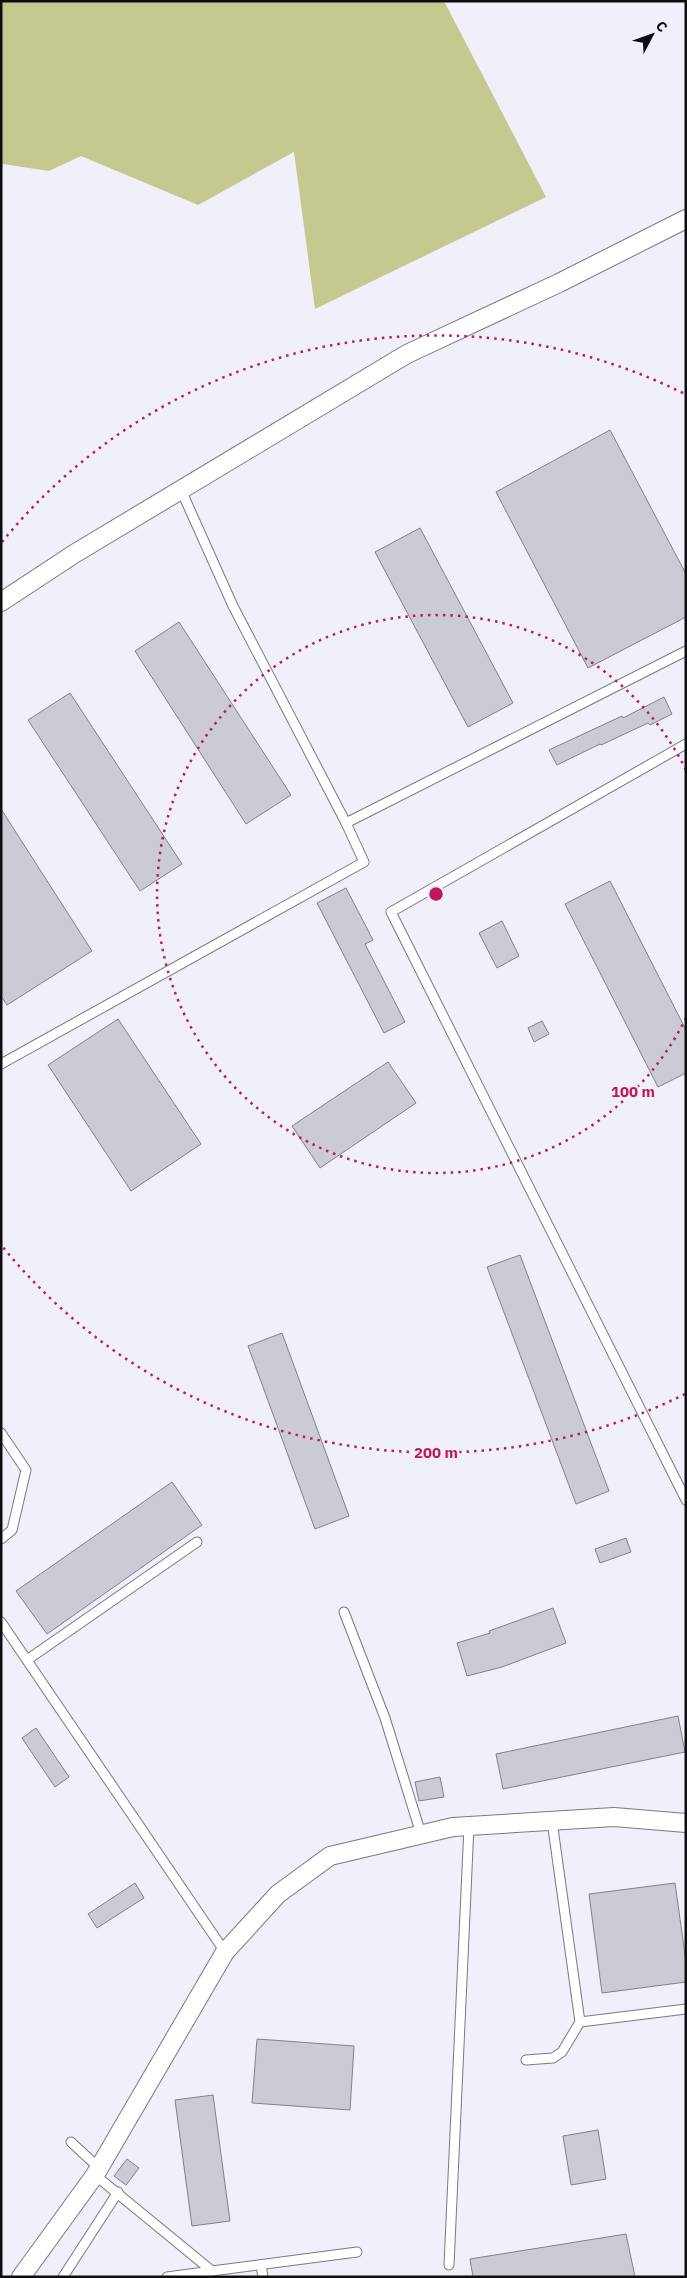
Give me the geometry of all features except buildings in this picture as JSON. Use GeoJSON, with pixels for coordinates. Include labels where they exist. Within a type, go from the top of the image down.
{"type":"FeatureCollection","features":[{"type":"Feature","properties":{"kind":"street"},"geometry":{"type":"LineString","coordinates":[[1,602],[74,554],[407,354],[559,283],[686,220]]}},
{"type":"Feature","properties":{"kind":"street"},"geometry":{"type":"LineString","coordinates":[[20,2277],[97,2171],[225,1952],[278,1894],[330,1856],[453,1827],[614,1817],[686,1823]]}},
{"type":"Feature","properties":{"kind":"lane"},"geometry":{"type":"LineString","coordinates":[[1,1064],[364,862],[346,823],[233,606],[181,490]]}},
{"type":"Feature","properties":{"kind":"lane"},"geometry":{"type":"LineString","coordinates":[[346,823],[686,651]]}},
{"type":"Feature","properties":{"kind":"lane"},"geometry":{"type":"LineString","coordinates":[[686,744],[391,912],[686,1500]]}},
{"type":"Feature","properties":{"kind":"lane"},"geometry":{"type":"LineString","coordinates":[[1,1433],[26,1470],[12,1530],[1,1538]]}},
{"type":"Feature","properties":{"kind":"lane"},"geometry":{"type":"LineString","coordinates":[[27,1660],[197,1542]]}},
{"type":"Feature","properties":{"kind":"lane"},"geometry":{"type":"LineString","coordinates":[[344,1612],[385,1718],[421,1834]]}},
{"type":"Feature","properties":{"kind":"lane"},"geometry":{"type":"LineString","coordinates":[[1,1622],[225,1952]]}},
{"type":"Feature","properties":{"kind":"lane"},"geometry":{"type":"LineString","coordinates":[[526,2060],[553,2058],[562,2052],[580,2022],[552,1821]]}},
{"type":"Feature","properties":{"kind":"lane"},"geometry":{"type":"LineString","coordinates":[[449,2265],[469,1826]]}},
{"type":"Feature","properties":{"kind":"lane"},"geometry":{"type":"LineString","coordinates":[[580,2022],[686,2009]]}},
{"type":"Feature","properties":{"kind":"lane"},"geometry":{"type":"LineString","coordinates":[[70,2142],[118,2192],[212,2271]]}},
{"type":"Feature","properties":{"kind":"lane"},"geometry":{"type":"LineString","coordinates":[[63,2277],[118,2192]]}},
{"type":"Feature","properties":{"kind":"lane"},"geometry":{"type":"LineString","coordinates":[[167,2277],[357,2252]]}},
{"type":"Feature","properties":{"kind":"lane"},"geometry":{"type":"LineString","coordinates":[[261,2265],[263,2277]]}},
{"type":"Feature","properties":{"kind":"green space"},"geometry":{"type":"Polygon","coordinates":[[[1,1],[444,1],[546,197],[315,309],[294,152],[198,205],[81,156],[49,171],[3,164],[1,166],[1,1]]]}}]}
